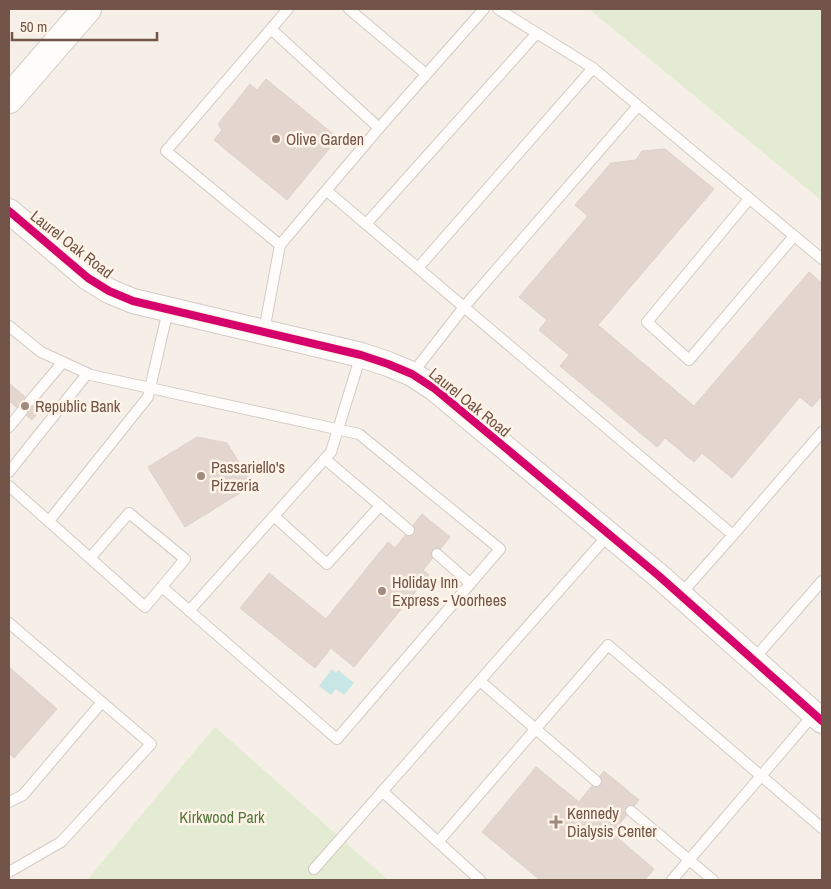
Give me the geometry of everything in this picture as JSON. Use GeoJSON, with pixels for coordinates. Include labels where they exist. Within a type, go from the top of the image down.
{"type":"FeatureCollection","features":[{"type":"Feature","properties":{"kind":"main road"},"geometry":{"type":"LineString","coordinates":[[9,99],[87,9]]}},
{"type":"Feature","properties":{"kind":"street","name":"Laurel Oak Road"},"geometry":{"type":"LineString","coordinates":[[9,211],[88,278],[109,291],[133,302],[361,355],[412,374],[435,389],[609,534],[818,718]]}},
{"type":"Feature","properties":{"kind":"lane"},"geometry":{"type":"LineString","coordinates":[[280,245],[166,151],[288,9]]}},
{"type":"Feature","properties":{"kind":"lane"},"geometry":{"type":"LineString","coordinates":[[350,9],[426,74]]}},
{"type":"Feature","properties":{"kind":"lane"},"geometry":{"type":"LineString","coordinates":[[264,331],[280,245],[379,128],[484,9]]}},
{"type":"Feature","properties":{"kind":"lane"},"geometry":{"type":"LineString","coordinates":[[498,9],[593,68],[822,259]]}},
{"type":"Feature","properties":{"kind":"lane"},"geometry":{"type":"LineString","coordinates":[[270,29],[379,128]]}},
{"type":"Feature","properties":{"kind":"lane"},"geometry":{"type":"LineString","coordinates":[[366,224],[537,33]]}},
{"type":"Feature","properties":{"kind":"lane"},"geometry":{"type":"LineString","coordinates":[[418,268],[593,68]]}},
{"type":"Feature","properties":{"kind":"lane"},"geometry":{"type":"LineString","coordinates":[[412,374],[464,307],[638,106]]}},
{"type":"Feature","properties":{"kind":"lane"},"geometry":{"type":"LineString","coordinates":[[327,190],[733,535]]}},
{"type":"Feature","properties":{"kind":"lane"},"geometry":{"type":"LineString","coordinates":[[749,199],[647,322],[688,360],[794,236]]}},
{"type":"Feature","properties":{"kind":"lane"},"geometry":{"type":"LineString","coordinates":[[49,521],[148,397],[168,310]]}},
{"type":"Feature","properties":{"kind":"lane"},"geometry":{"type":"LineString","coordinates":[[9,326],[42,352],[87,374],[359,434],[500,548],[337,739],[162,587]]}},
{"type":"Feature","properties":{"kind":"lane"},"geometry":{"type":"LineString","coordinates":[[189,611],[331,452],[361,355]]}},
{"type":"Feature","properties":{"kind":"lane"},"geometry":{"type":"LineString","coordinates":[[30,401],[63,362]]}},
{"type":"Feature","properties":{"kind":"lane"},"geometry":{"type":"LineString","coordinates":[[9,472],[87,374]]}},
{"type":"Feature","properties":{"kind":"lane"},"geometry":{"type":"LineString","coordinates":[[9,427],[22,412]]}},
{"type":"Feature","properties":{"kind":"lane"},"geometry":{"type":"LineString","coordinates":[[680,595],[822,432]]}},
{"type":"Feature","properties":{"kind":"lane"},"geometry":{"type":"LineString","coordinates":[[325,459],[409,530]]}},
{"type":"Feature","properties":{"kind":"lane"},"geometry":{"type":"LineString","coordinates":[[9,486],[145,607],[185,559],[130,513],[90,558]]}},
{"type":"Feature","properties":{"kind":"lane"},"geometry":{"type":"LineString","coordinates":[[274,516],[327,564],[380,506]]}},
{"type":"Feature","properties":{"kind":"lane"},"geometry":{"type":"LineString","coordinates":[[314,868],[609,534]]}},
{"type":"Feature","properties":{"kind":"lane"},"geometry":{"type":"LineString","coordinates":[[437,554],[470,583]]}},
{"type":"Feature","properties":{"kind":"lane"},"geometry":{"type":"LineString","coordinates":[[754,660],[822,582]]}},
{"type":"Feature","properties":{"kind":"lane"},"geometry":{"type":"LineString","coordinates":[[9,623],[151,744],[61,842],[9,872]]}},
{"type":"Feature","properties":{"kind":"lane"},"geometry":{"type":"LineString","coordinates":[[438,842],[608,645],[822,828]]}},
{"type":"Feature","properties":{"kind":"lane"},"geometry":{"type":"LineString","coordinates":[[480,681],[596,781]]}},
{"type":"Feature","properties":{"kind":"lane"},"geometry":{"type":"LineString","coordinates":[[9,802],[23,795],[102,702]]}},
{"type":"Feature","properties":{"kind":"lane"},"geometry":{"type":"LineString","coordinates":[[672,880],[761,776],[818,718]]}},
{"type":"Feature","properties":{"kind":"lane"},"geometry":{"type":"LineString","coordinates":[[382,791],[480,880]]}},
{"type":"Feature","properties":{"kind":"lane"},"geometry":{"type":"LineString","coordinates":[[631,811],[713,880]]}},
{"type":"Feature","properties":{"kind":"green space"},"geometry":{"type":"Polygon","coordinates":[[[589,9],[822,9],[822,201],[589,9]]]}},
{"type":"Feature","properties":{"kind":"green space","name":"Kirkwood Park"},"geometry":{"type":"Polygon","coordinates":[[[215,727],[388,880],[87,880],[215,727]]]}},
{"type":"Feature","properties":{"kind":"water"},"geometry":{"type":"Polygon","coordinates":[[[332,669],[336,673],[338,670],[354,683],[344,695],[336,689],[331,695],[319,686],[332,669]]]}},
{"type":"Feature","properties":{"kind":"building","name":"Olive Garden"},"geometry":{"type":"Polygon","coordinates":[[[266,79],[338,138],[287,200],[214,140],[222,130],[218,124],[250,84],[257,90],[266,79]]]}},
{"type":"Feature","properties":{"kind":"building"},"geometry":{"type":"Polygon","coordinates":[[[665,149],[714,189],[598,325],[694,406],[809,272],[822,283],[822,396],[812,407],[800,397],[732,478],[702,453],[694,462],[665,438],[657,447],[560,366],[569,355],[539,330],[547,320],[519,297],[588,216],[575,205],[611,163],[636,160],[642,151],[665,149]]]}},
{"type":"Feature","properties":{"kind":"building","name":"Republic Bank"},"geometry":{"type":"Polygon","coordinates":[[[9,383],[40,410],[32,420],[9,401],[9,383]]]}},
{"type":"Feature","properties":{"kind":"building","name":"Passariello's Pizzeria"},"geometry":{"type":"Polygon","coordinates":[[[197,437],[227,443],[253,485],[185,527],[148,467],[197,437]]]}},
{"type":"Feature","properties":{"kind":"building","name":"Holiday Inn Express - Voorhees"},"geometry":{"type":"Polygon","coordinates":[[[422,514],[450,537],[423,570],[429,575],[354,667],[331,648],[315,668],[240,608],[269,573],[326,619],[388,542],[395,548],[422,514]]]}},
{"type":"Feature","properties":{"kind":"building"},"geometry":{"type":"Polygon","coordinates":[[[9,667],[57,709],[14,758],[9,753],[9,667]]]}},
{"type":"Feature","properties":{"kind":"building","name":"Kennedy Dialysis Center"},"geometry":{"type":"Polygon","coordinates":[[[536,767],[579,802],[604,771],[639,800],[612,833],[654,869],[645,880],[540,880],[482,832],[536,767]]]}},
{"type":"Feature","properties":{"kind":"cycle path"},"geometry":{"type":"LineString","coordinates":[[9,211],[88,278],[109,291],[133,301],[361,355],[412,374],[435,389],[659,576],[822,721]]}},
{"type":"Feature","properties":{"kind":"place","name":"Olive Garden"},"geometry":{"type":"Point","coordinates":[276,139]}},
{"type":"Feature","properties":{"kind":"place","name":"Republic Bank"},"geometry":{"type":"Point","coordinates":[25,406]}},
{"type":"Feature","properties":{"kind":"place","name":"Passariello's Pizzeria"},"geometry":{"type":"Point","coordinates":[201,476]}},
{"type":"Feature","properties":{"kind":"place","name":"Holiday Inn Express - Voorhees"},"geometry":{"type":"Point","coordinates":[382,591]}},
{"type":"Feature","properties":{"kind":"place","name":"Kennedy Dialysis Center"},"geometry":{"type":"Point","coordinates":[556,822]}}]}
